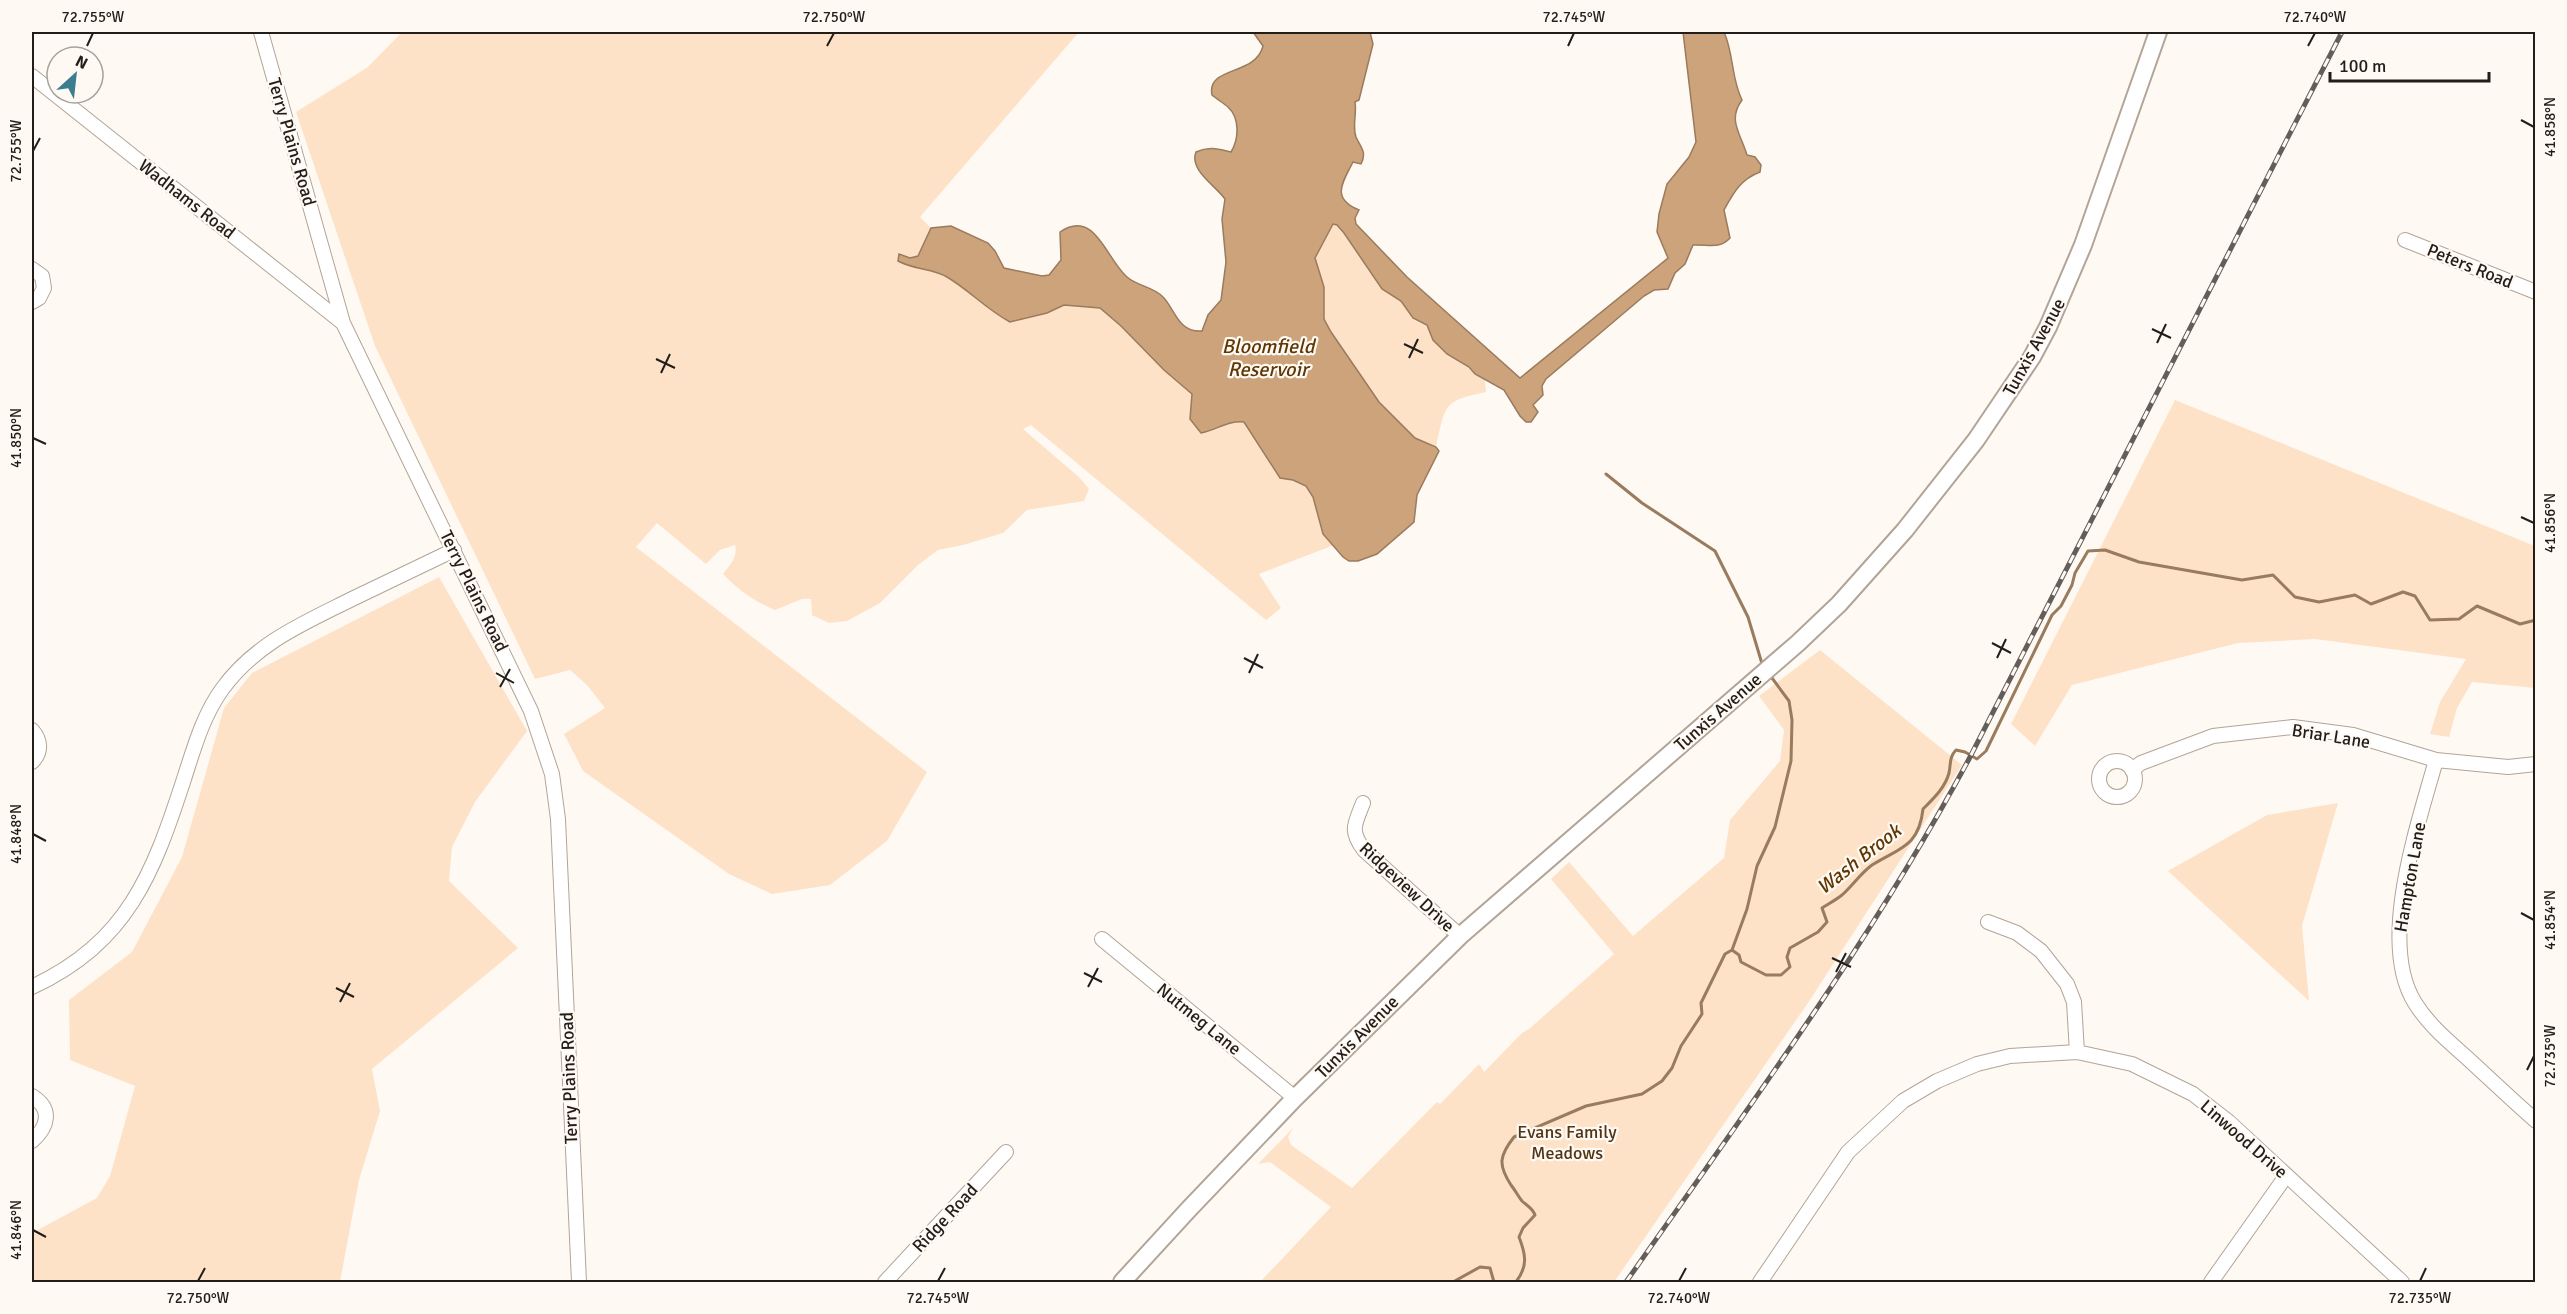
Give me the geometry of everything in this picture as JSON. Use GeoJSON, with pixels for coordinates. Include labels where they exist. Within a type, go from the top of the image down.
{"type":"FeatureCollection","features":[{"type":"Feature","properties":{"kind":"main road","name":"Tunxis Avenue"},"geometry":{"type":"LineString","coordinates":[[1122,1282],[1295,1098],[1460,936],[1766,672],[1839,603],[1896,542],[1976,440],[2032,357],[2064,292],[2083,245],[2158,32]]}},
{"type":"Feature","properties":{"kind":"street","name":"Terry Plains Road"},"geometry":{"type":"LineString","coordinates":[[261,32],[343,323],[531,711],[544,746],[555,789],[579,1282]]}},
{"type":"Feature","properties":{"kind":"street","name":"Wadhams Road"},"geometry":{"type":"LineString","coordinates":[[32,76],[343,323]]}},
{"type":"Feature","properties":{"kind":"street","name":"Peters Road"},"geometry":{"type":"LineString","coordinates":[[2405,240],[2535,292]]}},
{"type":"Feature","properties":{"kind":"street"},"geometry":{"type":"LineString","coordinates":[[32,269],[42,276],[44,288],[39,298],[32,302]]}},
{"type":"Feature","properties":{"kind":"street"},"geometry":{"type":"LineString","coordinates":[[32,987],[76,962],[98,944],[132,905],[153,867],[210,709],[223,688],[247,660],[290,629],[454,550]]}},
{"type":"Feature","properties":{"kind":"street","name":"Briar Lane"},"geometry":{"type":"LineString","coordinates":[[2132,770],[2141,763],[2213,736],[2293,727],[2353,735],[2436,760],[2508,767],[2535,764]]}},
{"type":"Feature","properties":{"kind":"street"},"geometry":{"type":"LineString","coordinates":[[32,730],[40,745],[39,752],[32,762]]}},
{"type":"Feature","properties":{"kind":"street","name":"Hampton Lane"},"geometry":{"type":"LineString","coordinates":[[2436,760],[2415,838],[2402,903],[2398,945],[2402,976],[2415,1003],[2433,1027],[2535,1121]]}},
{"type":"Feature","properties":{"kind":"street","name":"Ridgeview Drive"},"geometry":{"type":"LineString","coordinates":[[1363,802],[1355,822],[1355,838],[1364,850],[1460,936]]}},
{"type":"Feature","properties":{"kind":"street"},"geometry":{"type":"LineString","coordinates":[[1989,922],[2016,933],[2040,951],[2067,984],[2074,1002],[2076,1052]]}},
{"type":"Feature","properties":{"kind":"street","name":"Nutmeg Lane"},"geometry":{"type":"LineString","coordinates":[[1102,939],[1295,1098]]}},
{"type":"Feature","properties":{"kind":"street","name":"Linwood Drive"},"geometry":{"type":"LineString","coordinates":[[1760,1282],[1848,1152],[1903,1101],[1937,1081],[1977,1064],[2010,1056],[2076,1052],[2132,1064],[2193,1094],[2229,1122],[2402,1282]]}},
{"type":"Feature","properties":{"kind":"street"},"geometry":{"type":"LineString","coordinates":[[32,1096],[42,1104],[47,1120],[40,1134],[32,1141]]}},
{"type":"Feature","properties":{"kind":"street","name":"Ridge Road"},"geometry":{"type":"LineString","coordinates":[[888,1281],[1006,1152]]}},
{"type":"Feature","properties":{"kind":"street"},"geometry":{"type":"LineString","coordinates":[[2211,1282],[2286,1176]]}},
{"type":"Feature","properties":{"kind":"green space"},"geometry":{"type":"Polygon","coordinates":[[[402,32],[1079,32],[920,217],[931,228],[918,256],[910,258],[907,266],[929,269],[945,276],[1010,322],[1047,313],[1064,305],[1100,308],[1193,395],[1191,406],[1222,426],[1234,421],[1244,422],[1279,478],[1306,485],[1313,497],[1323,534],[1334,545],[1259,574],[1281,608],[1266,620],[1031,425],[1023,429],[1079,477],[1089,489],[1084,501],[1027,510],[1003,533],[938,550],[918,565],[880,603],[847,621],[829,623],[812,615],[811,599],[802,599],[775,610],[760,603],[723,574],[734,557],[735,545],[720,550],[706,564],[657,523],[636,547],[927,772],[887,841],[830,885],[772,894],[729,874],[583,771],[564,734],[605,708],[587,685],[570,670],[535,679],[375,346],[296,112],[368,67],[402,32]]]}},
{"type":"Feature","properties":{"kind":"green space"},"geometry":{"type":"Polygon","coordinates":[[[1333,224],[1344,233],[1382,289],[1401,301],[1413,318],[1427,325],[1433,340],[1447,354],[1485,379],[1486,392],[1461,398],[1448,407],[1436,447],[1415,438],[1379,402],[1324,319],[1324,287],[1315,258],[1333,224]]]}},
{"type":"Feature","properties":{"kind":"green space"},"geometry":{"type":"Polygon","coordinates":[[[2175,400],[2535,546],[2535,688],[2472,682],[2457,708],[2449,737],[2430,734],[2440,702],[2466,659],[2315,639],[2238,643],[2072,685],[2035,746],[2011,724],[2175,400]]]}},
{"type":"Feature","properties":{"kind":"green space"},"geometry":{"type":"Polygon","coordinates":[[[439,577],[527,731],[475,802],[452,847],[449,881],[518,948],[372,1069],[380,1111],[359,1180],[340,1282],[32,1282],[32,1233],[97,1198],[110,1176],[135,1086],[70,1060],[69,1000],[132,952],[182,857],[224,708],[252,673],[439,577]]]}},
{"type":"Feature","properties":{"kind":"green space","name":"Evans Family Meadows"},"geometry":{"type":"Polygon","coordinates":[[[1820,650],[1962,765],[1808,1003],[1614,1282],[1260,1282],[1331,1207],[1270,1162],[1258,1164],[1294,1127],[1288,1137],[1291,1145],[1352,1188],[1437,1102],[1440,1104],[1479,1064],[1484,1072],[1522,1033],[1614,954],[1551,879],[1569,862],[1633,936],[1724,858],[1730,820],[1780,761],[1784,730],[1759,696],[1820,650]]]}},
{"type":"Feature","properties":{"kind":"green space"},"geometry":{"type":"Polygon","coordinates":[[[2338,803],[2302,926],[2309,1001],[2168,871],[2267,815],[2338,803]]]}},
{"type":"Feature","properties":{"kind":"water","name":"Bloomfield Reservoir"},"geometry":{"type":"Polygon","coordinates":[[[1253,32],[1370,32],[1373,44],[1359,100],[1355,102],[1355,133],[1363,150],[1363,156],[1361,164],[1353,162],[1343,183],[1341,189],[1344,200],[1359,210],[1355,218],[1356,224],[1407,277],[1520,378],[1668,258],[1657,232],[1659,214],[1667,184],[1689,157],[1696,142],[1683,32],[1724,32],[1738,92],[1742,100],[1735,121],[1747,155],[1755,157],[1761,165],[1760,172],[1743,182],[1724,210],[1730,238],[1717,245],[1693,245],[1685,264],[1675,273],[1668,289],[1654,290],[1644,296],[1546,379],[1542,386],[1543,395],[1533,405],[1538,412],[1531,422],[1526,422],[1520,416],[1504,390],[1475,374],[1469,367],[1447,354],[1433,340],[1427,325],[1413,318],[1401,301],[1382,289],[1344,233],[1333,224],[1315,258],[1324,287],[1324,319],[1379,402],[1415,438],[1436,447],[1439,451],[1417,495],[1414,522],[1377,554],[1358,561],[1349,561],[1343,557],[1323,534],[1313,497],[1306,486],[1293,480],[1280,478],[1244,422],[1233,422],[1201,433],[1190,419],[1192,394],[1100,308],[1064,305],[1047,313],[1010,322],[947,277],[898,261],[899,254],[910,258],[918,256],[931,228],[951,226],[988,243],[1004,268],[1042,276],[1049,275],[1061,260],[1060,232],[1072,226],[1082,226],[1099,239],[1127,277],[1159,294],[1187,328],[1202,331],[1208,315],[1221,300],[1226,262],[1222,219],[1225,199],[1199,171],[1195,159],[1196,152],[1214,149],[1231,152],[1234,147],[1237,135],[1235,117],[1228,107],[1212,95],[1212,86],[1216,79],[1259,56],[1263,46],[1253,32]]]}},
{"type":"Feature","properties":{"kind":"waterway"},"geometry":{"type":"LineString","coordinates":[[1606,474],[1642,503],[1715,551],[1748,617],[1763,667]]}},
{"type":"Feature","properties":{"kind":"waterway","name":"Wash Brook"},"geometry":{"type":"LineString","coordinates":[[1516,1282],[1523,1271],[1525,1260],[1519,1237],[1523,1228],[1535,1215],[1511,1185],[1502,1166],[1505,1150],[1514,1137],[1586,1106],[1642,1094],[1662,1081],[1672,1068],[1681,1046],[1702,1014],[1701,1003],[1725,954],[1732,950],[1739,955],[1741,962],[1766,975],[1781,975],[1790,967],[1787,957],[1790,948],[1818,932],[1827,922],[1822,908],[1842,895],[1872,865],[1899,850],[1912,839],[1921,822],[1923,809],[1945,784],[1951,758],[1956,750],[1977,759],[1986,751],[2052,615],[2061,606],[2072,585],[2075,573],[2088,551],[2105,550],[2139,562],[2242,580],[2273,575],[2295,597],[2319,602],[2355,595],[2371,604],[2403,592],[2415,596],[2430,620],[2459,619],[2477,606],[2520,624],[2536,620]]}},
{"type":"Feature","properties":{"kind":"waterway"},"geometry":{"type":"LineString","coordinates":[[1732,950],[1747,909],[1757,866],[1775,827],[1791,761],[1792,720],[1789,701],[1769,674]]}},
{"type":"Feature","properties":{"kind":"waterway","name":"Wash Brook"},"geometry":{"type":"LineString","coordinates":[[1453,1282],[1480,1267],[1490,1268],[1494,1282]]}},
{"type":"Feature","properties":{"kind":"railway"},"geometry":{"type":"LineString","coordinates":[[1626,1282],[1849,960],[1931,827],[1969,759],[2342,32]]}}]}
